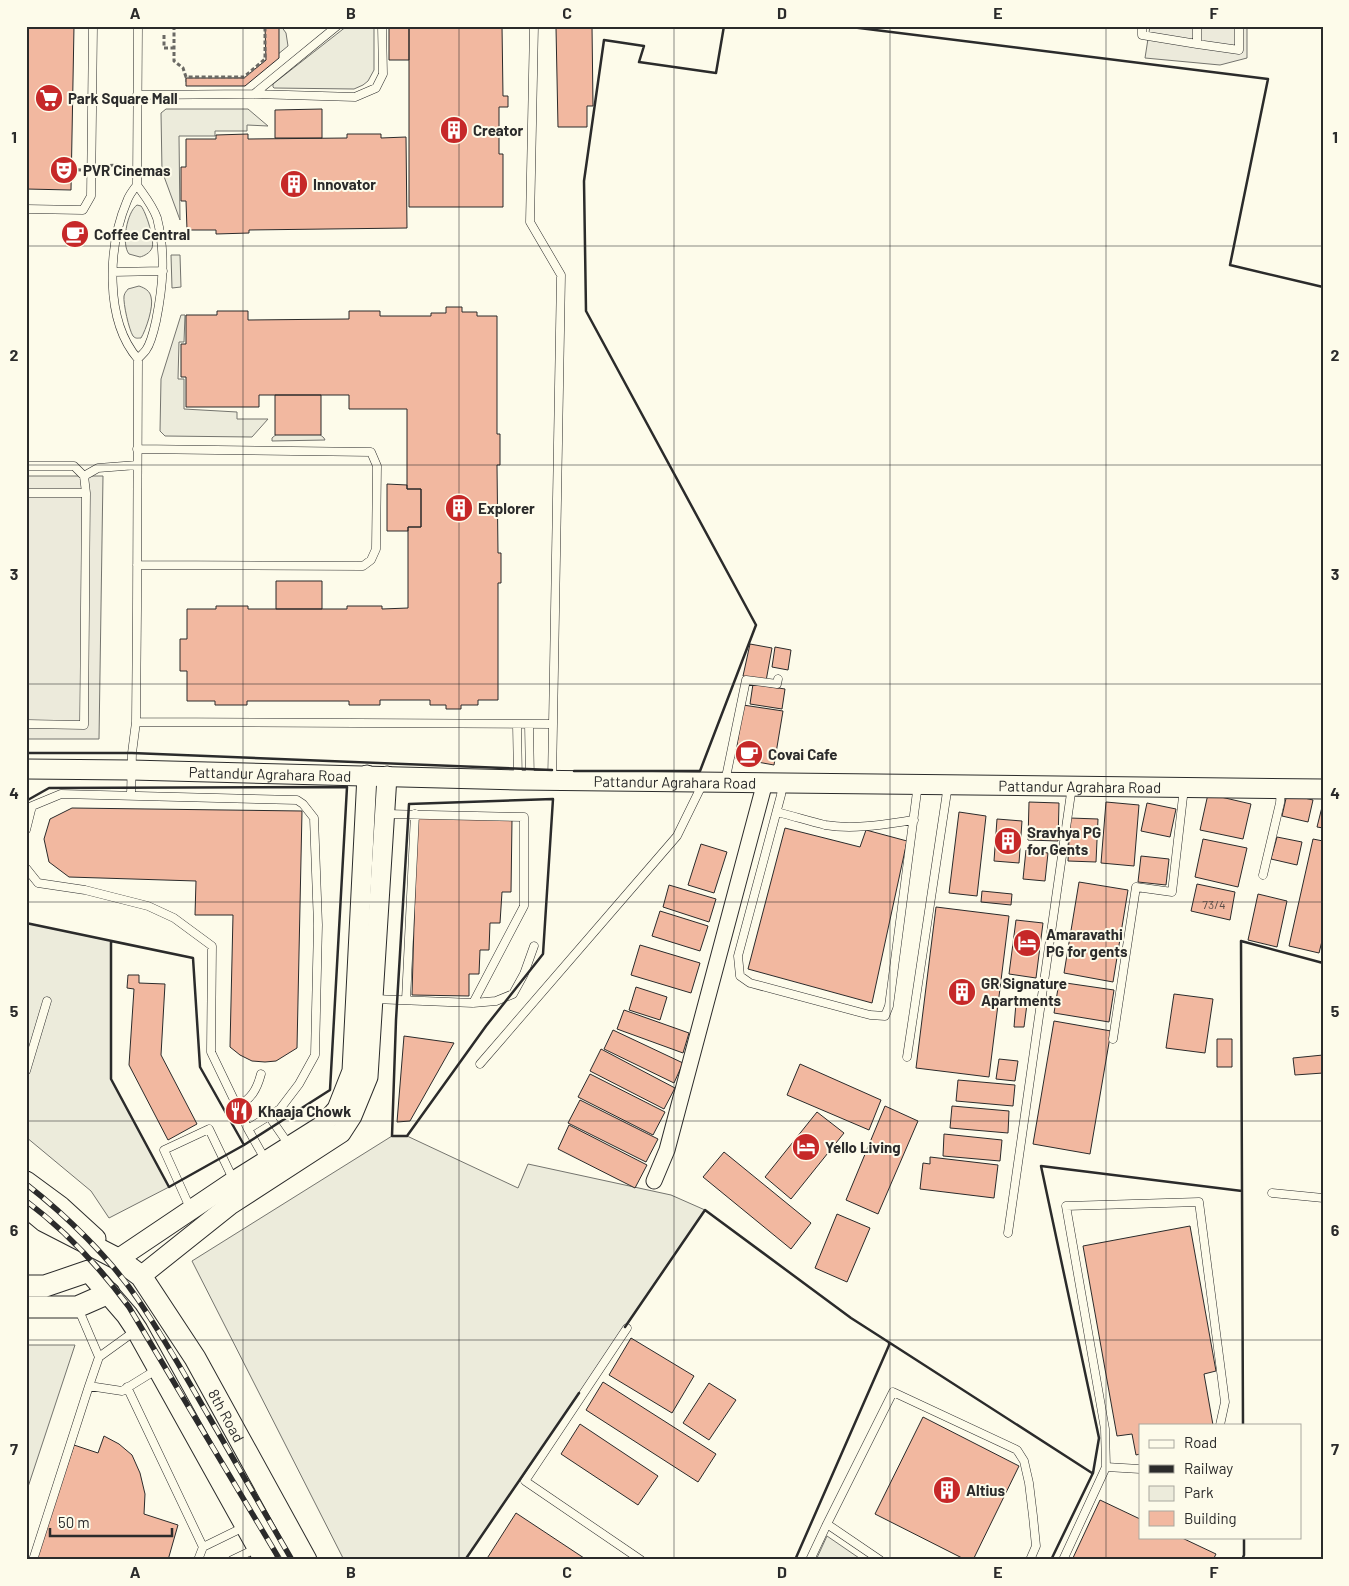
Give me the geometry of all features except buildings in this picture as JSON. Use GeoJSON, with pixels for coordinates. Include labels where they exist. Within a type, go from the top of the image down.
{"type":"FeatureCollection","features":[{"type":"Feature","properties":{"kind":"main road"},"geometry":{"type":"LineString","coordinates":[[26,1182],[60,1207],[118,1259],[141,1276]]}},
{"type":"Feature","properties":{"kind":"main road"},"geometry":{"type":"LineString","coordinates":[[26,1206],[44,1221],[118,1259]]}},
{"type":"Feature","properties":{"kind":"main road"},"geometry":{"type":"LineString","coordinates":[[26,1286],[45,1286],[89,1272],[109,1293],[137,1330],[261,1554]]}},
{"type":"Feature","properties":{"kind":"main road","name":"8th Road"},"geometry":{"type":"LineString","coordinates":[[141,1276],[194,1358],[306,1560]]}},
{"type":"Feature","properties":{"kind":"main road"},"geometry":{"type":"LineString","coordinates":[[26,1308],[77,1307],[109,1293]]}},
{"type":"Feature","properties":{"kind":"street","name":"Pattandur Agrahara Road"},"geometry":{"type":"LineString","coordinates":[[26,769],[367,775],[524,780],[1323,789]]}},
{"type":"Feature","properties":{"kind":"street"},"geometry":{"type":"LineString","coordinates":[[118,1259],[266,1161],[295,1153],[341,1133],[352,1116],[368,1077],[364,999],[367,775]]}},
{"type":"Feature","properties":{"kind":"street"},"geometry":{"type":"LineString","coordinates":[[364,999],[385,814],[387,776]]}},
{"type":"Feature","properties":{"kind":"street"},"geometry":{"type":"LineString","coordinates":[[654,1181],[667,1150],[774,782]]}},
{"type":"Feature","properties":{"kind":"street"},"geometry":{"type":"LineString","coordinates":[[141,1276],[295,1153]]}},
{"type":"Feature","properties":{"kind":"lane"},"geometry":{"type":"LineString","coordinates":[[26,209],[83,210],[91,196],[93,26]]}},
{"type":"Feature","properties":{"kind":"lane"},"geometry":{"type":"LineString","coordinates":[[138,26],[137,185],[127,199],[113,251],[114,294],[120,322],[128,348],[138,358]]}},
{"type":"Feature","properties":{"kind":"lane"},"geometry":{"type":"LineString","coordinates":[[254,94],[337,26]]}},
{"type":"Feature","properties":{"kind":"lane"},"geometry":{"type":"LineString","coordinates":[[138,95],[254,94],[355,97],[376,88],[383,74],[382,26]]}},
{"type":"Feature","properties":{"kind":"lane"},"geometry":{"type":"LineString","coordinates":[[534,26],[530,222],[561,275],[552,780]]}},
{"type":"Feature","properties":{"kind":"lane"},"geometry":{"type":"LineString","coordinates":[[1142,26],[1142,35],[1239,50],[1239,26]]}},
{"type":"Feature","properties":{"kind":"lane"},"geometry":{"type":"LineString","coordinates":[[1197,26],[1197,44]]}},
{"type":"Feature","properties":{"kind":"lane"},"geometry":{"type":"LineString","coordinates":[[132,796],[131,770],[136,722],[138,358],[146,350],[154,330],[162,290],[163,271],[162,248],[156,216],[147,198],[137,185]]}},
{"type":"Feature","properties":{"kind":"lane"},"geometry":{"type":"LineString","coordinates":[[113,272],[163,271]]}},
{"type":"Feature","properties":{"kind":"lane"},"geometry":{"type":"LineString","coordinates":[[138,449],[371,452],[377,466],[376,548],[371,560],[363,566],[138,565]]}},
{"type":"Feature","properties":{"kind":"lane"},"geometry":{"type":"LineString","coordinates":[[84,476],[98,468],[138,465]]}},
{"type":"Feature","properties":{"kind":"lane"},"geometry":{"type":"LineString","coordinates":[[26,466],[74,466],[84,476],[86,493],[84,725],[26,724]]}},
{"type":"Feature","properties":{"kind":"lane"},"geometry":{"type":"LineString","coordinates":[[26,493],[86,493]]}},
{"type":"Feature","properties":{"kind":"lane"},"geometry":{"type":"LineString","coordinates":[[725,782],[746,680],[776,684],[778,678]]}},
{"type":"Feature","properties":{"kind":"lane"},"geometry":{"type":"LineString","coordinates":[[136,722],[552,724]]}},
{"type":"Feature","properties":{"kind":"lane"},"geometry":{"type":"LineString","coordinates":[[517,724],[524,780]]}},
{"type":"Feature","properties":{"kind":"lane"},"geometry":{"type":"LineString","coordinates":[[524,780],[529,724]]}},
{"type":"Feature","properties":{"kind":"lane"},"geometry":{"type":"LineString","coordinates":[[480,1064],[676,836],[704,782]]}},
{"type":"Feature","properties":{"kind":"lane"},"geometry":{"type":"LineString","coordinates":[[774,782],[777,812],[738,956],[740,976],[750,983],[870,1015],[885,1016],[889,1006],[918,784]]}},
{"type":"Feature","properties":{"kind":"lane"},"geometry":{"type":"LineString","coordinates":[[907,1057],[948,785]]}},
{"type":"Feature","properties":{"kind":"lane"},"geometry":{"type":"LineString","coordinates":[[1008,1233],[1072,786]]}},
{"type":"Feature","properties":{"kind":"lane"},"geometry":{"type":"LineString","coordinates":[[1114,1039],[1136,887],[1172,892],[1184,788]]}},
{"type":"Feature","properties":{"kind":"lane"},"geometry":{"type":"LineString","coordinates":[[1263,875],[1280,803],[1281,789]]}},
{"type":"Feature","properties":{"kind":"lane"},"geometry":{"type":"LineString","coordinates":[[26,830],[32,806],[61,794],[298,800],[314,818],[318,925],[315,1054],[299,1084],[280,1109],[248,1129]]}},
{"type":"Feature","properties":{"kind":"lane"},"geometry":{"type":"LineString","coordinates":[[777,812],[827,825],[841,826],[886,824],[914,820]]}},
{"type":"Feature","properties":{"kind":"lane"},"geometry":{"type":"LineString","coordinates":[[385,814],[524,817],[524,906],[473,1003]]}},
{"type":"Feature","properties":{"kind":"lane"},"geometry":{"type":"LineString","coordinates":[[406,1000],[415,814]]}},
{"type":"Feature","properties":{"kind":"lane"},"geometry":{"type":"LineString","coordinates":[[26,868],[38,883],[85,890],[158,909],[174,918],[212,946],[210,1052],[266,1161]]}},
{"type":"Feature","properties":{"kind":"lane"},"geometry":{"type":"LineString","coordinates":[[364,999],[473,1003],[496,1001],[513,994],[524,974],[534,946]]}},
{"type":"Feature","properties":{"kind":"lane"},"geometry":{"type":"LineString","coordinates":[[26,1071],[47,1001]]}},
{"type":"Feature","properties":{"kind":"lane"},"geometry":{"type":"LineString","coordinates":[[237,1106],[247,1102],[251,1097],[261,1074]]}},
{"type":"Feature","properties":{"kind":"lane"},"geometry":{"type":"LineString","coordinates":[[269,1116],[295,1153]]}},
{"type":"Feature","properties":{"kind":"lane"},"geometry":{"type":"LineString","coordinates":[[191,1210],[164,1150],[209,1129],[234,1181]]}},
{"type":"Feature","properties":{"kind":"lane"},"geometry":{"type":"LineString","coordinates":[[1272,1193],[1323,1198]]}},
{"type":"Feature","properties":{"kind":"lane"},"geometry":{"type":"LineString","coordinates":[[1063,1560],[1106,1467],[1105,1429],[1066,1206],[1199,1202],[1225,1402],[1220,1424]]}},
{"type":"Feature","properties":{"kind":"lane"},"geometry":{"type":"LineString","coordinates":[[77,1307],[99,1357]]}},
{"type":"Feature","properties":{"kind":"lane"},"geometry":{"type":"LineString","coordinates":[[627,1328],[525,1481],[641,1560]]}},
{"type":"Feature","properties":{"kind":"lane"},"geometry":{"type":"LineString","coordinates":[[33,1560],[99,1357],[137,1330]]}},
{"type":"Feature","properties":{"kind":"lane"},"geometry":{"type":"LineString","coordinates":[[89,1386],[122,1391],[159,1368]]}},
{"type":"Feature","properties":{"kind":"lane"},"geometry":{"type":"LineString","coordinates":[[127,1387],[204,1547]]}},
{"type":"Feature","properties":{"kind":"lane"},"geometry":{"type":"LineString","coordinates":[[810,1560],[893,1392],[1017,1450],[1024,1461],[1029,1483],[1036,1546],[1030,1560]]}},
{"type":"Feature","properties":{"kind":"lane"},"geometry":{"type":"LineString","coordinates":[[1106,1467],[1139,1470]]}},
{"type":"Feature","properties":{"kind":"lane"},"geometry":{"type":"LineString","coordinates":[[827,1524],[880,1560]]}},
{"type":"Feature","properties":{"kind":"lane"},"geometry":{"type":"LineString","coordinates":[[198,1560],[204,1547],[246,1526]]}},
{"type":"Feature","properties":{"kind":"lane"},"geometry":{"type":"LineString","coordinates":[[232,1560],[261,1554]]}},
{"type":"Feature","properties":{"kind":"path"},"geometry":{"type":"LineString","coordinates":[[174,26],[174,61],[183,68],[186,77],[244,77],[265,59],[265,26]]}},
{"type":"Feature","properties":{"kind":"path"},"geometry":{"type":"LineString","coordinates":[[164,35],[164,48],[174,48]]}},
{"type":"Feature","properties":{"kind":"green space"},"geometry":{"type":"Polygon","coordinates":[[[266,26],[281,26],[286,33],[288,46],[244,82],[186,82],[186,79],[245,78],[267,60],[266,26]]]}},
{"type":"Feature","properties":{"kind":"green space"},"geometry":{"type":"Polygon","coordinates":[[[347,26],[374,26],[374,70],[368,81],[354,89],[273,87],[273,84],[347,26]]]}},
{"type":"Feature","properties":{"kind":"green space"},"geometry":{"type":"Polygon","coordinates":[[[166,109],[248,109],[268,126],[247,125],[247,131],[215,131],[215,136],[179,136],[180,220],[162,171],[161,113],[166,109]]]}},
{"type":"Feature","properties":{"kind":"green space"},"geometry":{"type":"Polygon","coordinates":[[[137,205],[141,206],[150,226],[153,244],[150,251],[140,257],[129,254],[125,243],[126,228],[130,214],[137,205]]]}},
{"type":"Feature","properties":{"kind":"green space"},"geometry":{"type":"Polygon","coordinates":[[[171,255],[180,255],[181,287],[172,288],[171,255]]]}},
{"type":"Feature","properties":{"kind":"green space"},"geometry":{"type":"Polygon","coordinates":[[[139,286],[148,291],[152,301],[141,338],[135,338],[125,310],[124,296],[128,289],[139,286]]]}},
{"type":"Feature","properties":{"kind":"green space"},"geometry":{"type":"Polygon","coordinates":[[[181,315],[185,315],[184,342],[179,342],[178,379],[184,379],[184,409],[237,412],[237,419],[268,419],[252,437],[165,436],[160,431],[161,379],[181,315]]]}},
{"type":"Feature","properties":{"kind":"green space"},"geometry":{"type":"Polygon","coordinates":[[[315,430],[325,440],[272,441],[272,438],[279,432],[315,430]]]}},
{"type":"Feature","properties":{"kind":"green space"},"geometry":{"type":"Polygon","coordinates":[[[26,923],[111,941],[111,1079],[169,1187],[109,1218],[91,1191],[26,1137],[26,923]]]}},
{"type":"Feature","properties":{"kind":"green space"},"geometry":{"type":"Polygon","coordinates":[[[392,1136],[407,1136],[518,1188],[528,1164],[671,1195],[705,1210],[465,1560],[344,1560],[192,1261],[392,1136]]]}},
{"type":"Feature","properties":{"kind":"green space"},"geometry":{"type":"Polygon","coordinates":[[[26,1345],[75,1345],[26,1493],[26,1345]]]}},
{"type":"Feature","properties":{"kind":"green space"},"geometry":{"type":"Polygon","coordinates":[[[827,1536],[862,1560],[816,1560],[827,1536]]]}},
{"type":"Feature","properties":{"kind":"shaded area"},"geometry":{"type":"Polygon","coordinates":[[[1150,26],[1247,26],[1247,58],[1220,65],[1145,58],[1150,26]]]}},
{"type":"Feature","properties":{"kind":"shaded area"},"geometry":{"type":"Polygon","coordinates":[[[26,476],[103,476],[99,739],[26,739],[26,476]]]}},
{"type":"Feature","properties":{"kind":"railway"},"geometry":{"type":"LineString","coordinates":[[26,1184],[87,1239],[128,1285],[175,1358],[292,1560]]}},
{"type":"Feature","properties":{"kind":"railway"},"geometry":{"type":"LineString","coordinates":[[26,1201],[81,1250],[129,1307],[280,1560]]}},
{"type":"Feature","properties":{"kind":"wall"},"geometry":{"type":"LineString","coordinates":[[574,771],[700,771],[756,625],[586,311],[584,181],[604,40],[644,46],[639,62],[716,73],[724,26]]}},
{"type":"Feature","properties":{"kind":"wall"},"geometry":{"type":"LineString","coordinates":[[843,26],[1268,79],[1230,265],[1323,287]]}},
{"type":"Feature","properties":{"kind":"wall"},"geometry":{"type":"LineString","coordinates":[[26,753],[132,753],[552,770]]}},
{"type":"Feature","properties":{"kind":"wall"},"geometry":{"type":"LineString","coordinates":[[26,801],[49,788],[347,787],[330,1090],[244,1145],[200,1067],[193,958],[26,923]]}},
{"type":"Feature","properties":{"kind":"wall"},"geometry":{"type":"LineString","coordinates":[[553,799],[543,954],[486,1026],[407,1136],[392,1136],[396,1020],[409,804],[553,799]]}},
{"type":"Feature","properties":{"kind":"wall"},"geometry":{"type":"LineString","coordinates":[[111,941],[193,958],[200,1067],[244,1145],[169,1187],[111,1079],[111,941]]}},
{"type":"Feature","properties":{"kind":"wall"},"geometry":{"type":"LineString","coordinates":[[1242,1192],[1241,941],[1323,963]]}},
{"type":"Feature","properties":{"kind":"wall"},"geometry":{"type":"LineString","coordinates":[[1051,1560],[1093,1473],[1099,1438],[1041,1166],[1242,1191],[1243,1424]]}},
{"type":"Feature","properties":{"kind":"wall"},"geometry":{"type":"LineString","coordinates":[[625,1327],[705,1210],[851,1318],[890,1343],[795,1560]]}},
{"type":"Feature","properties":{"kind":"wall"},"geometry":{"type":"LineString","coordinates":[[889,1344],[1092,1473]]}},
{"type":"Feature","properties":{"kind":"wall"},"geometry":{"type":"LineString","coordinates":[[465,1560],[579,1393]]}},
{"type":"Feature","properties":{"kind":"wall"},"geometry":{"type":"LineString","coordinates":[[1242,1560],[1244,1555],[1244,1538]]}},
{"type":"Feature","properties":{"kind":"place","name":"Park Square Mall"},"geometry":{"type":"Point","coordinates":[49,98]}},
{"type":"Feature","properties":{"kind":"place","name":"Creator"},"geometry":{"type":"Point","coordinates":[454,130]}},
{"type":"Feature","properties":{"kind":"place","name":"PVR Cinemas"},"geometry":{"type":"Point","coordinates":[64,170]}},
{"type":"Feature","properties":{"kind":"place","name":"Innovator"},"geometry":{"type":"Point","coordinates":[294,184]}},
{"type":"Feature","properties":{"kind":"place","name":"Coffee Central"},"geometry":{"type":"Point","coordinates":[75,234]}},
{"type":"Feature","properties":{"kind":"place","name":"Explorer"},"geometry":{"type":"Point","coordinates":[459,508]}},
{"type":"Feature","properties":{"kind":"place","name":"Covai Cafe"},"geometry":{"type":"Point","coordinates":[749,754]}},
{"type":"Feature","properties":{"kind":"place","name":"Sravhya PG for Gents"},"geometry":{"type":"Point","coordinates":[1008,841]}},
{"type":"Feature","properties":{"kind":"place","name":"Amaravathi PG for gents"},"geometry":{"type":"Point","coordinates":[1027,943]}},
{"type":"Feature","properties":{"kind":"place","name":"GR Signature Apartments"},"geometry":{"type":"Point","coordinates":[962,992]}},
{"type":"Feature","properties":{"kind":"place","name":"Khaaja Chowk"},"geometry":{"type":"Point","coordinates":[239,1111]}},
{"type":"Feature","properties":{"kind":"place","name":"Yello Living"},"geometry":{"type":"Point","coordinates":[806,1147]}},
{"type":"Feature","properties":{"kind":"place","name":"Altius"},"geometry":{"type":"Point","coordinates":[947,1490]}}]}
